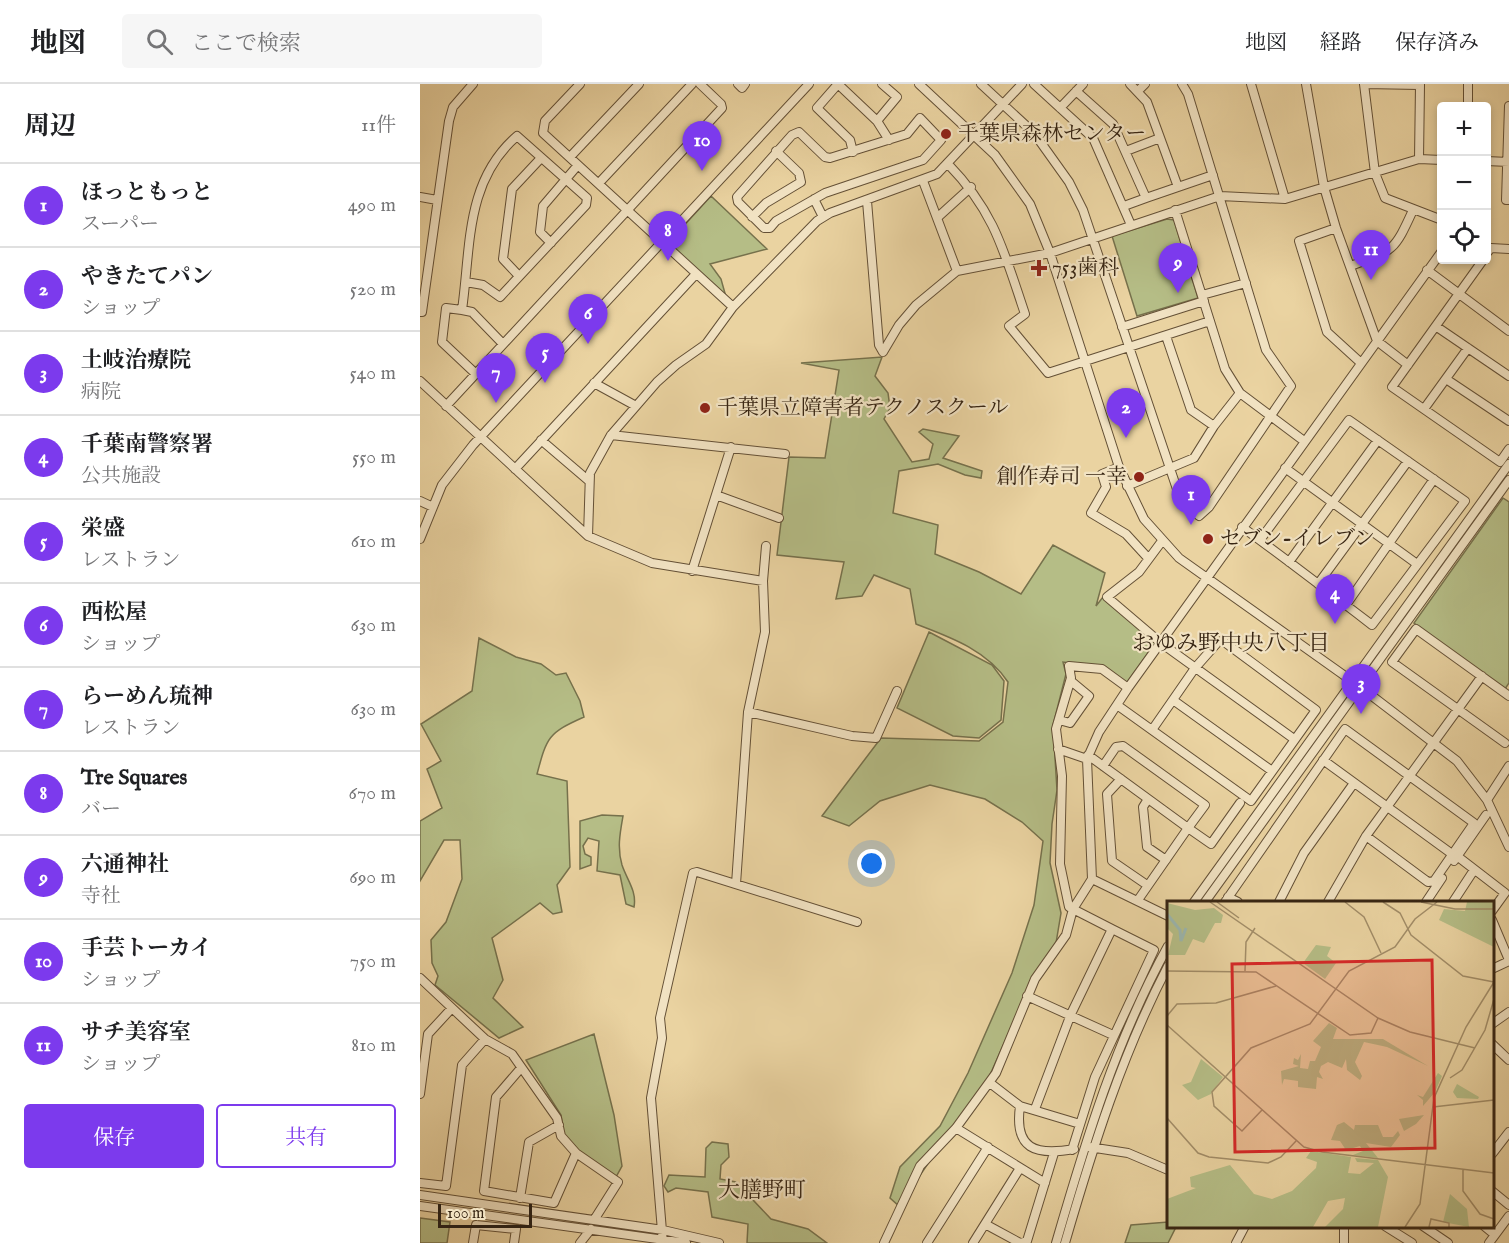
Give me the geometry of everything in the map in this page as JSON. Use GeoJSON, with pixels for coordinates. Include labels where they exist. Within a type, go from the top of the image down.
{"type":"FeatureCollection","features":[{"type":"Feature","properties":{"kind":"street"},"geometry":{"type":"LineString","coordinates":[[420,312],[422,312],[436,200],[449,121],[453,107],[473,84]]}},
{"type":"Feature","properties":{"kind":"street"},"geometry":{"type":"LineString","coordinates":[[580,84],[542,127],[543,133],[733,308]]}},
{"type":"Feature","properties":{"kind":"street"},"geometry":{"type":"LineString","coordinates":[[570,157],[639,84]]}},
{"type":"Feature","properties":{"kind":"street"},"geometry":{"type":"LineString","coordinates":[[599,183],[692,84]]}},
{"type":"Feature","properties":{"kind":"street"},"geometry":{"type":"LineString","coordinates":[[446,406],[722,108],[721,104],[700,84]]}},
{"type":"Feature","properties":{"kind":"street"},"geometry":{"type":"LineString","coordinates":[[738,84],[742,88],[745,84]]}},
{"type":"Feature","properties":{"kind":"street"},"geometry":{"type":"LineString","coordinates":[[420,539],[442,485],[479,437],[808,84]]}},
{"type":"Feature","properties":{"kind":"street"},"geometry":{"type":"LineString","coordinates":[[852,152],[850,140],[817,108],[838,84],[877,121],[889,140]]}},
{"type":"Feature","properties":{"kind":"street"},"geometry":{"type":"LineString","coordinates":[[877,121],[897,98],[882,84]]}},
{"type":"Feature","properties":{"kind":"street"},"geometry":{"type":"LineString","coordinates":[[981,84],[1034,133],[1069,182],[1083,210],[1181,501],[1199,516],[1209,507],[1291,386],[1266,350],[1188,94],[1182,84]]}},
{"type":"Feature","properties":{"kind":"street"},"geometry":{"type":"LineString","coordinates":[[588,536],[589,481],[594,463],[611,435],[636,406],[676,365],[706,344],[733,308],[823,217],[923,181],[948,164],[1022,84]]}},
{"type":"Feature","properties":{"kind":"street"},"geometry":{"type":"LineString","coordinates":[[1034,84],[1093,138],[1131,225]]}},
{"type":"Feature","properties":{"kind":"street"},"geometry":{"type":"LineString","coordinates":[[1060,108],[1083,84]]}},
{"type":"Feature","properties":{"kind":"street"},"geometry":{"type":"LineString","coordinates":[[1130,84],[1147,102],[1178,187]]}},
{"type":"Feature","properties":{"kind":"street"},"geometry":{"type":"LineString","coordinates":[[1138,91],[1145,84]]}},
{"type":"Feature","properties":{"kind":"street"},"geometry":{"type":"LineString","coordinates":[[1251,84],[1284,198]]}},
{"type":"Feature","properties":{"kind":"street"},"geometry":{"type":"LineString","coordinates":[[1306,84],[1324,187],[1336,228],[1377,341],[1408,365]]}},
{"type":"Feature","properties":{"kind":"street"},"geometry":{"type":"LineString","coordinates":[[1419,159],[1420,85],[1364,84],[1375,173],[1385,198],[1437,218]]}},
{"type":"Feature","properties":{"kind":"street"},"geometry":{"type":"LineString","coordinates":[[1468,84],[1468,102]]}},
{"type":"Feature","properties":{"kind":"street"},"geometry":{"type":"LineString","coordinates":[[922,85],[974,136],[1021,188],[1038,219],[1119,467],[1144,519],[1162,541],[1206,578],[1434,742],[1469,774],[1487,800],[1509,847]]}},
{"type":"Feature","properties":{"kind":"street"},"geometry":{"type":"LineString","coordinates":[[1076,91],[1113,124],[1146,198]]}},
{"type":"Feature","properties":{"kind":"street"},"geometry":{"type":"LineString","coordinates":[[1509,106],[1506,200],[1509,200]]}},
{"type":"Feature","properties":{"kind":"street"},"geometry":{"type":"LineString","coordinates":[[920,118],[941,140],[923,160],[825,193],[776,221],[770,228],[764,228],[738,202],[737,196],[792,135],[799,132],[825,157],[852,152],[907,134],[920,118]]}},
{"type":"Feature","properties":{"kind":"street"},"geometry":{"type":"LineString","coordinates":[[462,310],[474,212],[481,182],[493,160],[517,136],[587,198],[586,205],[500,297],[483,285],[466,282]]}},
{"type":"Feature","properties":{"kind":"street"},"geometry":{"type":"LineString","coordinates":[[1126,151],[1160,138]]}},
{"type":"Feature","properties":{"kind":"street"},"geometry":{"type":"LineString","coordinates":[[752,217],[766,202],[801,182],[799,173],[776,151]]}},
{"type":"Feature","properties":{"kind":"street"},"geometry":{"type":"LineString","coordinates":[[519,276],[502,259],[512,189],[541,158]]}},
{"type":"Feature","properties":{"kind":"street"},"geometry":{"type":"LineString","coordinates":[[867,201],[879,345],[883,352],[899,325],[916,305],[957,271],[1050,253],[1220,196],[1284,198],[1419,159],[1437,160]]}},
{"type":"Feature","properties":{"kind":"street"},"geometry":{"type":"LineString","coordinates":[[1491,161],[1508,162]]}},
{"type":"Feature","properties":{"kind":"street"},"geometry":{"type":"LineString","coordinates":[[948,164],[971,187],[999,236],[1024,314],[1009,326],[1048,373],[1210,321]]}},
{"type":"Feature","properties":{"kind":"street"},"geometry":{"type":"LineString","coordinates":[[551,243],[540,232],[543,206],[578,165]]}},
{"type":"Feature","properties":{"kind":"street"},"geometry":{"type":"LineString","coordinates":[[1124,206],[1213,175]]}},
{"type":"Feature","properties":{"kind":"street"},"geometry":{"type":"LineString","coordinates":[[923,181],[957,271]]}},
{"type":"Feature","properties":{"kind":"street"},"geometry":{"type":"LineString","coordinates":[[938,218],[971,187]]}},
{"type":"Feature","properties":{"kind":"street"},"geometry":{"type":"LineString","coordinates":[[420,197],[436,200]]}},
{"type":"Feature","properties":{"kind":"street"},"geometry":{"type":"LineString","coordinates":[[814,199],[823,217]]}},
{"type":"Feature","properties":{"kind":"street"},"geometry":{"type":"LineString","coordinates":[[1175,210],[1225,369],[1240,393],[1304,441]]}},
{"type":"Feature","properties":{"kind":"street"},"geometry":{"type":"LineString","coordinates":[[1350,266],[1389,252],[1402,235],[1413,210]]}},
{"type":"Feature","properties":{"kind":"street"},"geometry":{"type":"LineString","coordinates":[[1336,228],[1299,241],[1327,332],[1361,363]]}},
{"type":"Feature","properties":{"kind":"street"},"geometry":{"type":"LineString","coordinates":[[1491,248],[1509,249]]}},
{"type":"Feature","properties":{"kind":"street"},"geometry":{"type":"LineString","coordinates":[[884,1243],[920,1166],[956,1128],[990,1083],[1009,1045],[1035,979],[1066,935],[1073,909],[1092,879],[1087,757],[1128,688],[1437,257]]}},
{"type":"Feature","properties":{"kind":"street"},"geometry":{"type":"LineString","coordinates":[[1480,264],[1392,387],[1500,462],[1509,449]]}},
{"type":"Feature","properties":{"kind":"street"},"geometry":{"type":"LineString","coordinates":[[1427,270],[1509,331]]}},
{"type":"Feature","properties":{"kind":"street"},"geometry":{"type":"LineString","coordinates":[[515,469],[696,274]]}},
{"type":"Feature","properties":{"kind":"street"},"geometry":{"type":"LineString","coordinates":[[1122,327],[1246,283]]}},
{"type":"Feature","properties":{"kind":"street"},"geometry":{"type":"LineString","coordinates":[[476,374],[442,342],[446,308],[472,312],[503,344]]}},
{"type":"Feature","properties":{"kind":"street"},"geometry":{"type":"LineString","coordinates":[[1437,327],[1509,376]]}},
{"type":"Feature","properties":{"kind":"street"},"geometry":{"type":"LineString","coordinates":[[1166,336],[1191,410],[1214,426]]}},
{"type":"Feature","properties":{"kind":"street"},"geometry":{"type":"LineString","coordinates":[[1424,409],[1468,348]]}},
{"type":"Feature","properties":{"kind":"street"},"geometry":{"type":"LineString","coordinates":[[1446,379],[1509,421]]}},
{"type":"Feature","properties":{"kind":"street"},"geometry":{"type":"LineString","coordinates":[[420,381],[588,536],[652,564],[763,581]]}},
{"type":"Feature","properties":{"kind":"street"},"geometry":{"type":"LineString","coordinates":[[594,383],[636,406]]}},
{"type":"Feature","properties":{"kind":"street"},"geometry":{"type":"LineString","coordinates":[[1127,486],[1194,458],[1214,426],[1240,393]]}},
{"type":"Feature","properties":{"kind":"street"},"geometry":{"type":"LineString","coordinates":[[1242,527],[1372,625],[1465,501],[1349,420],[1260,540]]}},
{"type":"Feature","properties":{"kind":"street"},"geometry":{"type":"LineString","coordinates":[[611,435],[785,454]]}},
{"type":"Feature","properties":{"kind":"street"},"geometry":{"type":"LineString","coordinates":[[541,440],[589,481]]}},
{"type":"Feature","properties":{"kind":"street"},"geometry":{"type":"LineString","coordinates":[[1289,562],[1378,440]]}},
{"type":"Feature","properties":{"kind":"street"},"geometry":{"type":"LineString","coordinates":[[692,571],[731,447]]}},
{"type":"Feature","properties":{"kind":"street"},"geometry":{"type":"LineString","coordinates":[[1318,584],[1408,461]]}},
{"type":"Feature","properties":{"kind":"street"},"geometry":{"type":"LineString","coordinates":[[1195,901],[1509,464]]}},
{"type":"Feature","properties":{"kind":"street"},"geometry":{"type":"LineString","coordinates":[[1119,467],[1102,474],[1106,487],[1091,513],[1126,534],[1148,558]]}},
{"type":"Feature","properties":{"kind":"street"},"geometry":{"type":"LineString","coordinates":[[1285,468],[1417,564]]}},
{"type":"Feature","properties":{"kind":"street"},"geometry":{"type":"LineString","coordinates":[[1346,604],[1434,479]]}},
{"type":"Feature","properties":{"kind":"street"},"geometry":{"type":"LineString","coordinates":[[1206,901],[1509,480]]}},
{"type":"Feature","properties":{"kind":"street"},"geometry":{"type":"LineString","coordinates":[[716,495],[780,519]]}},
{"type":"Feature","properties":{"kind":"street"},"geometry":{"type":"LineString","coordinates":[[420,501],[432,507]]}},
{"type":"Feature","properties":{"kind":"street"},"geometry":{"type":"LineString","coordinates":[[1162,541],[1139,572],[1107,597],[1161,643],[1294,740]]}},
{"type":"Feature","properties":{"kind":"street"},"geometry":{"type":"LineString","coordinates":[[736,884],[748,712],[765,632],[763,581],[766,546]]}},
{"type":"Feature","properties":{"kind":"street"},"geometry":{"type":"LineString","coordinates":[[1508,692],[1416,629],[1392,662],[1508,743]]}},
{"type":"Feature","properties":{"kind":"street"},"geometry":{"type":"LineString","coordinates":[[1117,705],[1251,801],[1316,710],[1224,641],[1218,642],[1196,668],[1152,730]]}},
{"type":"Feature","properties":{"kind":"street"},"geometry":{"type":"LineString","coordinates":[[1071,1150],[1113,1035],[1154,950],[1069,907],[1060,864],[1062,776],[1056,729],[1071,681],[1070,664],[1102,669],[1128,688]]}},
{"type":"Feature","properties":{"kind":"street"},"geometry":{"type":"LineString","coordinates":[[1329,901],[1365,836],[1482,676]]}},
{"type":"Feature","properties":{"kind":"street"},"geometry":{"type":"LineString","coordinates":[[1059,720],[1070,723],[1089,696],[1071,681]]}},
{"type":"Feature","properties":{"kind":"street"},"geometry":{"type":"LineString","coordinates":[[748,712],[852,736],[876,738],[897,691]]}},
{"type":"Feature","properties":{"kind":"street"},"geometry":{"type":"LineString","coordinates":[[1173,700],[1272,771]]}},
{"type":"Feature","properties":{"kind":"street"},"geometry":{"type":"LineString","coordinates":[[1227,900],[1344,729],[1474,823],[1427,901]]}},
{"type":"Feature","properties":{"kind":"street"},"geometry":{"type":"LineString","coordinates":[[1103,766],[1116,747],[1124,746],[1205,805],[1138,900]]}},
{"type":"Feature","properties":{"kind":"street"},"geometry":{"type":"LineString","coordinates":[[1058,749],[1087,757],[1103,766],[1211,844],[1240,803]]}},
{"type":"Feature","properties":{"kind":"street"},"geometry":{"type":"LineString","coordinates":[[1323,760],[1507,894],[1494,908]]}},
{"type":"Feature","properties":{"kind":"street"},"geometry":{"type":"LineString","coordinates":[[1487,800],[1509,766]]}},
{"type":"Feature","properties":{"kind":"street"},"geometry":{"type":"LineString","coordinates":[[1121,779],[1107,794],[1112,861],[1147,885]]}},
{"type":"Feature","properties":{"kind":"street"},"geometry":{"type":"LineString","coordinates":[[1280,901],[1304,853],[1354,783]]}},
{"type":"Feature","properties":{"kind":"street"},"geometry":{"type":"LineString","coordinates":[[1148,799],[1143,807],[1147,847],[1166,860]]}},
{"type":"Feature","properties":{"kind":"street"},"geometry":{"type":"LineString","coordinates":[[1365,836],[1428,882],[1434,881],[1486,815]]}},
{"type":"Feature","properties":{"kind":"street"},"geometry":{"type":"LineString","coordinates":[[1454,901],[1474,870]]}},
{"type":"Feature","properties":{"kind":"street"},"geometry":{"type":"LineString","coordinates":[[663,1237],[651,1098],[662,1038],[660,1018],[693,873],[697,872],[857,922]]}},
{"type":"Feature","properties":{"kind":"street"},"geometry":{"type":"LineString","coordinates":[[1092,879],[1167,915]]}},
{"type":"Feature","properties":{"kind":"street"},"geometry":{"type":"LineString","coordinates":[[1494,925],[1509,960],[1494,968]]}},
{"type":"Feature","properties":{"kind":"street"},"geometry":{"type":"LineString","coordinates":[[1035,1109],[1071,1014],[1112,928]]}},
{"type":"Feature","properties":{"kind":"street"},"geometry":{"type":"LineString","coordinates":[[1056,1243],[1084,1147],[1121,1044],[1167,948]]}},
{"type":"Feature","properties":{"kind":"street"},"geometry":{"type":"LineString","coordinates":[[1065,1243],[1111,1092],[1167,968]]}},
{"type":"Feature","properties":{"kind":"street"},"geometry":{"type":"LineString","coordinates":[[420,978],[485,1039],[512,1054],[557,1118],[561,1136],[576,1153],[618,1182],[594,1220]]}},
{"type":"Feature","properties":{"kind":"street"},"geometry":{"type":"LineString","coordinates":[[1027,996],[1113,1035]]}},
{"type":"Feature","properties":{"kind":"street"},"geometry":{"type":"LineString","coordinates":[[420,1094],[428,1034],[452,1008]]}},
{"type":"Feature","properties":{"kind":"street"},"geometry":{"type":"LineString","coordinates":[[1494,1023],[1509,1012]]}},
{"type":"Feature","properties":{"kind":"street"},"geometry":{"type":"LineString","coordinates":[[420,1183],[446,1186],[462,1065],[485,1039]]}},
{"type":"Feature","properties":{"kind":"street"},"geometry":{"type":"LineString","coordinates":[[1494,1046],[1509,1059]]}},
{"type":"Feature","properties":{"kind":"street"},"geometry":{"type":"LineString","coordinates":[[521,1068],[496,1097],[483,1188],[488,1193],[554,1203],[576,1153]]}},
{"type":"Feature","properties":{"kind":"street"},"geometry":{"type":"LineString","coordinates":[[990,1083],[1020,1106],[1080,1124]]}},
{"type":"Feature","properties":{"kind":"street"},"geometry":{"type":"LineString","coordinates":[[1020,1106],[1019,1137],[1035,1150],[1054,1153],[1094,1147],[1128,1153],[1167,1170]]}},
{"type":"Feature","properties":{"kind":"street"},"geometry":{"type":"LineString","coordinates":[[520,1198],[529,1142],[559,1125]]}},
{"type":"Feature","properties":{"kind":"street"},"geometry":{"type":"LineString","coordinates":[[956,1128],[1045,1183]]}},
{"type":"Feature","properties":{"kind":"street"},"geometry":{"type":"LineString","coordinates":[[1494,1150],[1509,1132]]}},
{"type":"Feature","properties":{"kind":"street"},"geometry":{"type":"LineString","coordinates":[[1502,1141],[1509,1148]]}},
{"type":"Feature","properties":{"kind":"street"},"geometry":{"type":"LineString","coordinates":[[927,1243],[988,1147]]}},
{"type":"Feature","properties":{"kind":"street"},"geometry":{"type":"LineString","coordinates":[[985,1224],[1020,1243],[1027,1241],[1054,1153]]}},
{"type":"Feature","properties":{"kind":"street"},"geometry":{"type":"LineString","coordinates":[[973,1243],[1020,1168]]}},
{"type":"Feature","properties":{"kind":"street"},"geometry":{"type":"LineString","coordinates":[[1494,1193],[1509,1205]]}},
{"type":"Feature","properties":{"kind":"street"},"geometry":{"type":"LineString","coordinates":[[420,1195],[594,1220],[686,1243]]}},
{"type":"Feature","properties":{"kind":"street"},"geometry":{"type":"LineString","coordinates":[[420,1206],[591,1229],[719,1243]]}},
{"type":"Feature","properties":{"kind":"street"},"geometry":{"type":"LineString","coordinates":[[1490,1243],[1509,1216]]}},
{"type":"Feature","properties":{"kind":"street"},"geometry":{"type":"LineString","coordinates":[[473,1243],[476,1225],[516,1229],[514,1243]]}},
{"type":"Feature","properties":{"kind":"street"},"geometry":{"type":"LineString","coordinates":[[1236,1243],[1244,1228]]}},
{"type":"Feature","properties":{"kind":"street"},"geometry":{"type":"LineString","coordinates":[[1387,1228],[1412,1243]]}},
{"type":"Feature","properties":{"kind":"street"},"geometry":{"type":"LineString","coordinates":[[1425,1228],[1449,1243]]}},
{"type":"Feature","properties":{"kind":"street"},"geometry":{"type":"LineString","coordinates":[[1485,1228],[1495,1235]]}},
{"type":"Feature","properties":{"kind":"street"},"geometry":{"type":"LineString","coordinates":[[580,1243],[591,1229]]}},
{"type":"Feature","properties":{"kind":"green space"},"geometry":{"type":"Polygon","coordinates":[[[711,196],[767,249],[710,264],[721,279],[726,297],[668,243],[711,196]]]}},
{"type":"Feature","properties":{"kind":"green space"},"geometry":{"type":"Polygon","coordinates":[[[1167,219],[1174,220],[1198,298],[1137,316],[1112,236],[1167,219]]]}},
{"type":"Feature","properties":{"kind":"green space"},"geometry":{"type":"Polygon","coordinates":[[[882,357],[875,376],[888,393],[890,408],[884,419],[912,462],[929,459],[933,444],[919,432],[923,429],[959,436],[943,458],[982,471],[981,478],[965,475],[938,464],[899,471],[893,513],[938,525],[935,554],[979,572],[1021,594],[1053,545],[1105,573],[1096,606],[1103,597],[1156,642],[1126,684],[1101,666],[1063,662],[1066,674],[1053,725],[1057,790],[1050,863],[1061,913],[1055,949],[1035,974],[981,1095],[942,1143],[899,1206],[890,1198],[900,1167],[940,1126],[968,1073],[1012,973],[1034,905],[1043,841],[1022,822],[985,799],[930,785],[880,801],[849,826],[822,816],[881,738],[979,741],[1003,722],[1008,682],[990,661],[979,653],[916,624],[910,589],[874,575],[862,596],[836,599],[844,562],[777,555],[789,457],[825,458],[839,370],[801,363],[882,357]]]}},
{"type":"Feature","properties":{"kind":"green space"},"geometry":{"type":"Polygon","coordinates":[[[1503,498],[1509,502],[1509,683],[1505,689],[1414,623],[1503,498]]]}},
{"type":"Feature","properties":{"kind":"green space"},"geometry":{"type":"Polygon","coordinates":[[[929,632],[992,665],[1004,681],[1001,720],[979,738],[953,736],[897,708],[929,632]]]}},
{"type":"Feature","properties":{"kind":"green space"},"geometry":{"type":"Polygon","coordinates":[[[479,638],[516,657],[541,664],[556,675],[566,673],[580,701],[584,717],[563,727],[551,738],[537,774],[567,781],[570,867],[557,885],[562,912],[553,914],[540,903],[492,938],[503,980],[493,998],[523,1027],[499,1038],[435,985],[438,976],[432,963],[431,940],[446,922],[462,879],[460,840],[444,840],[420,881],[420,821],[442,808],[427,769],[441,761],[421,724],[472,691],[479,638]]]}},
{"type":"Feature","properties":{"kind":"green space"},"geometry":{"type":"Polygon","coordinates":[[[602,815],[623,816],[620,853],[622,865],[633,891],[634,907],[626,904],[620,875],[597,871],[599,841],[588,838],[583,846],[585,854],[591,857],[591,865],[580,869],[580,821],[602,815]]]}},
{"type":"Feature","properties":{"kind":"green space"},"geometry":{"type":"Polygon","coordinates":[[[594,1034],[614,1115],[622,1166],[616,1177],[579,1152],[564,1135],[561,1115],[526,1060],[594,1034]]]}},
{"type":"Feature","properties":{"kind":"green space"},"geometry":{"type":"Polygon","coordinates":[[[712,1142],[728,1144],[729,1157],[721,1165],[720,1179],[736,1182],[771,1219],[808,1229],[827,1243],[747,1243],[748,1224],[712,1217],[708,1192],[676,1188],[668,1192],[664,1186],[669,1175],[705,1177],[706,1148],[712,1142]]]}},
{"type":"Feature","properties":{"kind":"green space"},"geometry":{"type":"Polygon","coordinates":[[[420,1218],[450,1222],[447,1243],[420,1243],[420,1218]]]}},
{"type":"Feature","properties":{"kind":"green space"},"geometry":{"type":"Polygon","coordinates":[[[1167,1222],[1167,1228],[1176,1228],[1168,1243],[1125,1243],[1131,1225],[1167,1222]]]}},
{"type":"Feature","properties":{"kind":"place","name":"千葉県森林センター"},"geometry":{"type":"Point","coordinates":[946,134]}},
{"type":"Feature","properties":{"kind":"place","name":"手芸トーカイ"},"geometry":{"type":"Point","coordinates":[702,171]}},
{"type":"Feature","properties":{"kind":"place","name":"Tre Squares"},"geometry":{"type":"Point","coordinates":[668,261]}},
{"type":"Feature","properties":{"kind":"place","name":"753歯科"},"geometry":{"type":"Point","coordinates":[1039,268]}},
{"type":"Feature","properties":{"kind":"place","name":"サチ美容室"},"geometry":{"type":"Point","coordinates":[1371,280]}},
{"type":"Feature","properties":{"kind":"place","name":"六通神社"},"geometry":{"type":"Point","coordinates":[1178,293]}},
{"type":"Feature","properties":{"kind":"place","name":"西松屋"},"geometry":{"type":"Point","coordinates":[588,344]}},
{"type":"Feature","properties":{"kind":"place","name":"栄盛"},"geometry":{"type":"Point","coordinates":[545,383]}},
{"type":"Feature","properties":{"kind":"place","name":"らーめん琉神"},"geometry":{"type":"Point","coordinates":[496,403]}},
{"type":"Feature","properties":{"kind":"place","name":"千葉県立障害者テクノスクール"},"geometry":{"type":"Point","coordinates":[705,408]}},
{"type":"Feature","properties":{"kind":"place","name":"やきたてパン"},"geometry":{"type":"Point","coordinates":[1126,438]}},
{"type":"Feature","properties":{"kind":"place","name":"創作寿司 一幸"},"geometry":{"type":"Point","coordinates":[1139,477]}},
{"type":"Feature","properties":{"kind":"place","name":"ほっともっと"},"geometry":{"type":"Point","coordinates":[1191,525]}},
{"type":"Feature","properties":{"kind":"place","name":"セブン-イレブン"},"geometry":{"type":"Point","coordinates":[1208,539]}},
{"type":"Feature","properties":{"kind":"place","name":"千葉南警察署"},"geometry":{"type":"Point","coordinates":[1335,624]}},
{"type":"Feature","properties":{"kind":"place","name":"土岐治療院"},"geometry":{"type":"Point","coordinates":[1361,714]}},
{"type":"Feature","properties":{"kind":"district","name":"おゆみ野中央八丁目"},"geometry":{"type":"Point","coordinates":[1231,644]}},
{"type":"Feature","properties":{"kind":"district","name":"大膳野町"},"geometry":{"type":"Point","coordinates":[762,1191]}}]}
